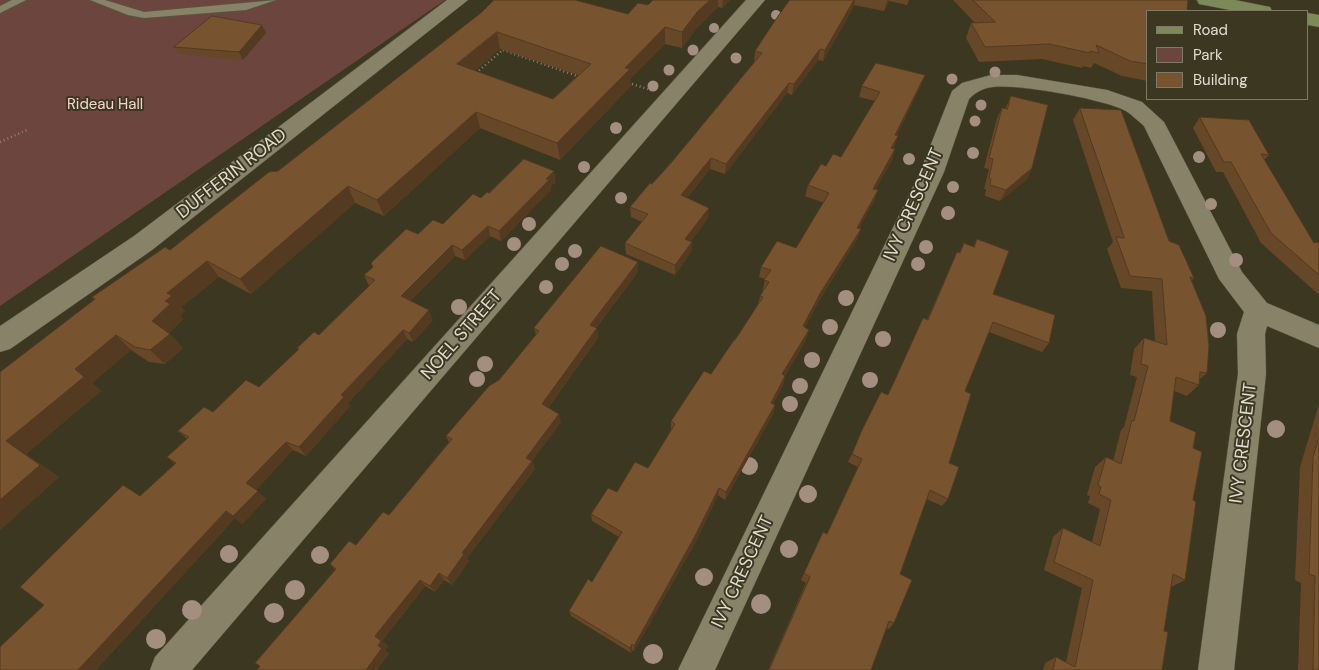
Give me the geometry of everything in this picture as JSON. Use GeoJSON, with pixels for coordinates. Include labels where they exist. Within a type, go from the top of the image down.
{"type":"FeatureCollection","features":[{"type":"Feature","properties":{"kind":"street","name":"DUFFERIN ROAD"},"geometry":{"type":"LineString","coordinates":[[0,341],[143,243],[459,0]]}},
{"type":"Feature","properties":{"kind":"street","name":"NOEL STREET"},"geometry":{"type":"LineString","coordinates":[[168,670],[756,0]]}},
{"type":"Feature","properties":{"kind":"street"},"geometry":{"type":"LineString","coordinates":[[1206,0],[1258,10]]}},
{"type":"Feature","properties":{"kind":"street","name":"IVY CRESCENT"},"geometry":{"type":"LineString","coordinates":[[696,670],[932,172],[958,96],[970,87],[991,81],[1017,81],[1107,97],[1134,107],[1153,122],[1232,279],[1258,310],[1252,334],[1252,374],[1216,670]]}},
{"type":"Feature","properties":{"kind":"street"},"geometry":{"type":"LineString","coordinates":[[1258,310],[1319,337]]}},
{"type":"Feature","properties":{"kind":"lane"},"geometry":{"type":"LineString","coordinates":[[0,10],[22,0]]}},
{"type":"Feature","properties":{"kind":"lane"},"geometry":{"type":"LineString","coordinates":[[95,0],[132,13],[144,15],[246,7],[270,0]]}},
{"type":"Feature","properties":{"kind":"path"},"geometry":{"type":"LineString","coordinates":[[474,75],[508,45]]}},
{"type":"Feature","properties":{"kind":"path"},"geometry":{"type":"LineString","coordinates":[[503,50],[587,79]]}},
{"type":"Feature","properties":{"kind":"path"},"geometry":{"type":"LineString","coordinates":[[0,142],[29,129]]}},
{"type":"Feature","properties":{"kind":"green space","name":"Rideau Hall"},"geometry":{"type":"Polygon","coordinates":[[[0,0],[445,0],[0,306],[0,0]]]}},
{"type":"Feature","properties":{"kind":"building"},"geometry":{"type":"Polygon","coordinates":[[[494,0],[575,0],[628,14],[638,3],[648,5],[653,0],[710,0],[697,12],[682,32],[665,27],[625,68],[630,69],[557,143],[476,112],[377,200],[348,186],[240,279],[207,261],[167,293],[172,296],[165,301],[170,304],[152,321],[170,334],[150,350],[135,347],[116,335],[75,369],[84,377],[6,441],[40,465],[0,500],[0,372],[95,299],[92,297],[165,247],[170,250],[269,172],[278,171],[482,12],[494,0]],[[497,32],[457,64],[553,99],[591,64],[497,32]]]}},
{"type":"Feature","properties":{"kind":"building"},"geometry":{"type":"Polygon","coordinates":[[[790,0],[854,0],[825,50],[820,49],[794,84],[789,83],[726,164],[711,158],[681,195],[709,208],[685,239],[692,242],[675,265],[625,243],[648,214],[630,207],[650,183],[652,184],[671,163],[762,53],[755,51],[790,0]]]}},
{"type":"Feature","properties":{"kind":"building"},"geometry":{"type":"Polygon","coordinates":[[[973,0],[1188,0],[1187,10],[1146,10],[1146,64],[1130,61],[1096,45],[1099,53],[1090,51],[1090,53],[1049,44],[985,47],[971,23],[995,22],[973,0]]]}},
{"type":"Feature","properties":{"kind":"building"},"geometry":{"type":"Polygon","coordinates":[[[212,16],[262,25],[239,52],[174,47],[212,16]]]}},
{"type":"Feature","properties":{"kind":"building"},"geometry":{"type":"Polygon","coordinates":[[[876,63],[925,75],[895,135],[898,136],[891,148],[895,149],[873,189],[878,190],[857,228],[861,229],[821,292],[803,326],[809,330],[782,374],[785,376],[771,403],[775,405],[726,492],[719,488],[695,536],[634,646],[632,644],[630,648],[569,611],[588,579],[592,582],[622,532],[591,514],[608,488],[617,492],[635,462],[648,468],[675,424],[671,421],[704,371],[711,374],[763,297],[760,296],[769,282],[764,280],[771,270],[761,267],[777,241],[796,248],[829,193],[808,185],[821,164],[826,166],[833,154],[841,157],[880,92],[862,86],[876,63]]]}},
{"type":"Feature","properties":{"kind":"building"},"geometry":{"type":"Polygon","coordinates":[[[1011,96],[1048,105],[1032,168],[1006,190],[990,185],[991,179],[989,178],[993,159],[989,158],[1002,108],[1007,109],[1011,96]]]}},
{"type":"Feature","properties":{"kind":"building"},"geometry":{"type":"Polygon","coordinates":[[[1080,108],[1121,110],[1169,241],[1179,245],[1194,278],[1190,277],[1206,316],[1209,346],[1207,373],[1200,372],[1199,385],[1176,377],[1170,421],[1196,432],[1193,448],[1202,452],[1193,500],[1196,502],[1185,580],[1173,574],[1164,631],[1168,632],[1162,670],[1053,670],[1056,657],[1075,667],[1093,580],[1054,562],[1063,528],[1100,546],[1111,500],[1099,494],[1101,487],[1098,485],[1106,457],[1121,464],[1148,366],[1141,364],[1144,338],[1167,345],[1162,279],[1130,276],[1116,237],[1124,238],[1080,108]]]}},
{"type":"Feature","properties":{"kind":"building"},"geometry":{"type":"Polygon","coordinates":[[[1200,117],[1249,120],[1269,155],[1261,154],[1314,243],[1319,242],[1319,275],[1271,233],[1231,162],[1224,162],[1200,117]]]}},
{"type":"Feature","properties":{"kind":"building"},"geometry":{"type":"Polygon","coordinates":[[[524,159],[554,171],[546,179],[549,180],[499,231],[488,226],[462,250],[452,245],[401,296],[429,310],[409,333],[403,330],[341,395],[344,397],[299,447],[286,442],[246,483],[258,491],[233,516],[226,511],[78,670],[0,670],[0,647],[44,605],[20,587],[123,485],[140,496],[176,463],[167,457],[189,437],[178,431],[204,407],[213,412],[246,380],[259,387],[314,332],[319,335],[375,280],[364,275],[373,267],[371,263],[406,229],[418,234],[433,220],[443,224],[473,194],[481,198],[487,192],[489,193],[524,159]]]}},
{"type":"Feature","properties":{"kind":"building"},"geometry":{"type":"Polygon","coordinates":[[[977,239],[1009,251],[993,294],[1055,315],[1049,343],[993,322],[965,391],[971,394],[949,463],[959,467],[948,499],[930,490],[900,574],[912,580],[894,623],[889,621],[871,670],[769,670],[810,577],[804,573],[823,532],[827,534],[862,459],[852,454],[862,430],[881,392],[888,395],[923,318],[928,320],[957,252],[960,253],[964,243],[974,247],[977,239]]]}},
{"type":"Feature","properties":{"kind":"building"},"geometry":{"type":"Polygon","coordinates":[[[601,246],[638,262],[590,325],[597,328],[542,404],[559,414],[526,458],[532,461],[462,553],[464,554],[447,578],[439,573],[430,586],[420,580],[375,636],[381,641],[378,646],[382,648],[366,670],[257,670],[260,666],[255,663],[336,569],[330,564],[349,541],[356,545],[383,512],[389,515],[452,439],[446,436],[489,386],[499,380],[539,331],[534,328],[601,246]]]}},
{"type":"Feature","properties":{"kind":"building"},"geometry":{"type":"Polygon","coordinates":[[[1319,438],[1319,670],[1313,670],[1315,576],[1309,574],[1313,458],[1319,438]]]}}]}
